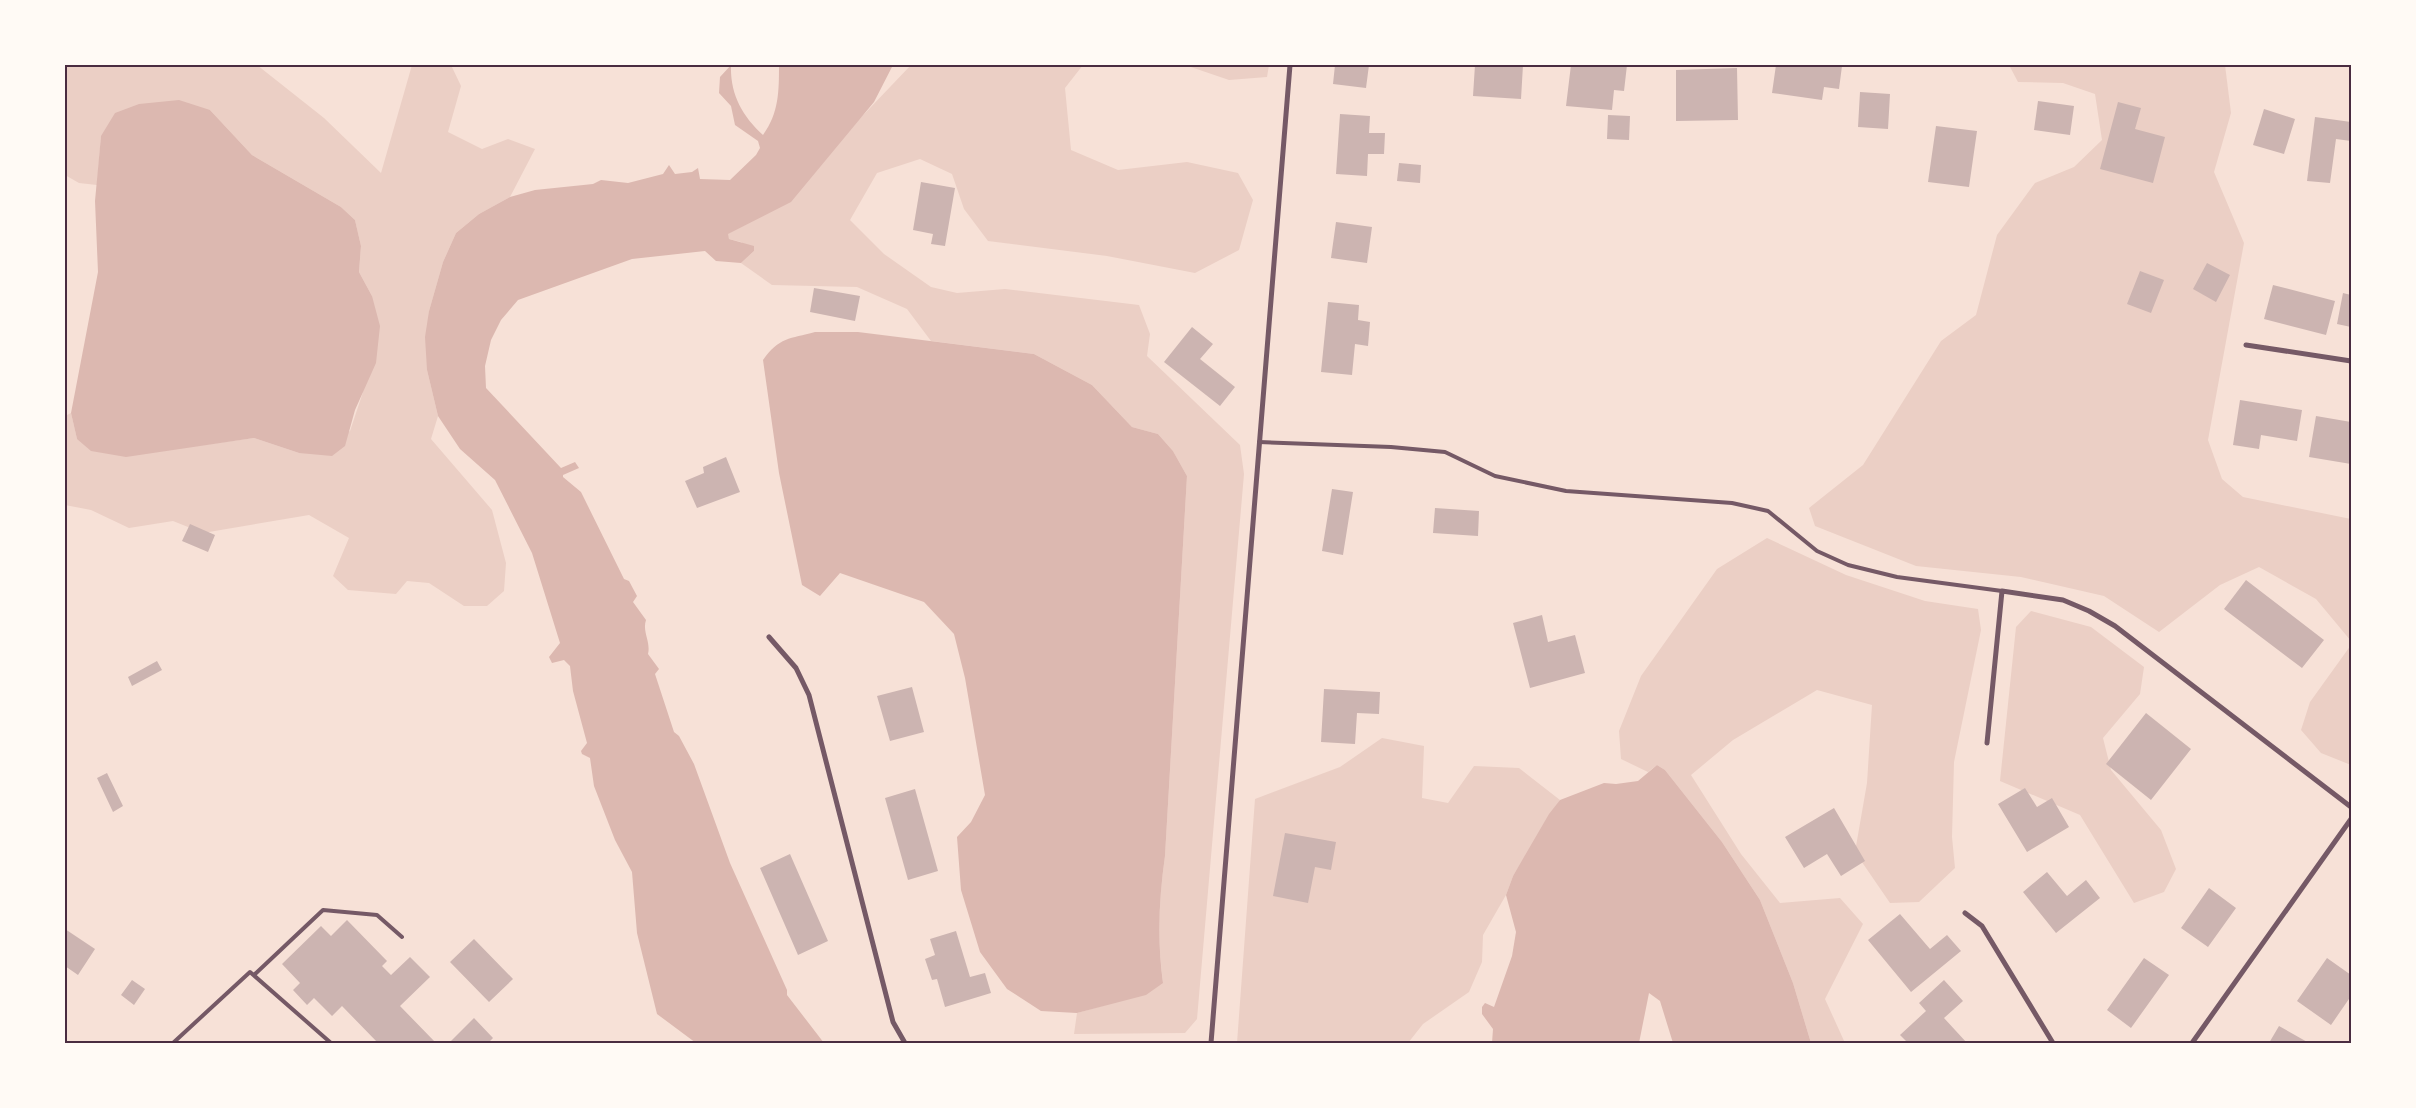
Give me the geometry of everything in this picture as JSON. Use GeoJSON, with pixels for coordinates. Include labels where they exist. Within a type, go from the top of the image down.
{"type":"FeatureCollection","features":[{"type":"Feature","properties":{"kind":"street"},"geometry":{"type":"LineString","coordinates":[[1211,1043],[1290,65]]}},
{"type":"Feature","properties":{"kind":"street"},"geometry":{"type":"LineString","coordinates":[[2246,345],[2351,361]]}},
{"type":"Feature","properties":{"kind":"street"},"geometry":{"type":"LineString","coordinates":[[1987,743],[2002,591],[2063,600],[2089,611],[2115,626],[2351,807]]}},
{"type":"Feature","properties":{"kind":"street"},"geometry":{"type":"LineString","coordinates":[[769,637],[796,668],[809,695],[893,1022],[905,1043]]}},
{"type":"Feature","properties":{"kind":"street"},"geometry":{"type":"LineString","coordinates":[[2192,1043],[2351,819]]}},
{"type":"Feature","properties":{"kind":"street"},"geometry":{"type":"LineString","coordinates":[[1965,913],[1982,926],[2054,1043]]}},
{"type":"Feature","properties":{"kind":"lane"},"geometry":{"type":"LineString","coordinates":[[1259,442],[1391,447],[1445,452],[1495,476],[1566,491],[1732,503],[1768,511],[1818,551],[1848,565],[1897,577],[2002,591]]}},
{"type":"Feature","properties":{"kind":"lane"},"geometry":{"type":"LineString","coordinates":[[254,975],[323,910],[377,915],[402,937]]}},
{"type":"Feature","properties":{"kind":"lane"},"geometry":{"type":"LineString","coordinates":[[173,1043],[250,972],[331,1043]]}},
{"type":"Feature","properties":{"kind":"shaded area"},"geometry":{"type":"Polygon","coordinates":[[[65,65],[257,65],[324,118],[381,173],[412,65],[451,65],[461,86],[448,132],[482,149],[508,139],[535,149],[510,197],[479,214],[456,233],[443,262],[429,311],[427,370],[438,416],[431,439],[492,510],[506,563],[504,591],[487,606],[464,606],[429,583],[407,581],[396,594],[348,590],[333,576],[349,538],[309,515],[203,533],[173,521],[129,528],[91,510],[65,505],[65,416],[71,413],[77,439],[173,449],[254,438],[299,453],[350,431],[363,392],[372,296],[359,272],[361,246],[355,220],[341,207],[252,155],[210,110],[101,136],[97,185],[79,183],[65,175],[65,65]]]}},
{"type":"Feature","properties":{"kind":"shaded area"},"geometry":{"type":"Polygon","coordinates":[[[731,65],[733,86],[739,104],[749,120],[763,135],[772,118],[777,102],[779,65],[893,65],[874,102],[791,202],[728,234],[729,239],[754,246],[754,251],[741,263],[716,261],[705,251],[632,259],[518,300],[501,320],[491,340],[485,366],[486,388],[561,468],[575,462],[579,468],[563,475],[563,477],[581,492],[624,579],[629,581],[637,596],[633,602],[646,620],[645,629],[648,654],[659,669],[655,674],[674,732],[679,736],[694,764],[730,863],[787,990],[787,995],[824,1043],[696,1043],[657,1014],[637,933],[632,872],[615,840],[594,786],[590,758],[582,754],[581,751],[587,743],[573,691],[570,666],[564,660],[552,663],[549,657],[560,643],[532,553],[495,480],[460,449],[438,416],[427,370],[425,337],[429,311],[443,262],[456,233],[479,214],[510,197],[535,190],[593,184],[601,180],[628,183],[663,174],[669,165],[675,174],[692,172],[698,168],[700,179],[730,180],[756,155],[760,148],[758,141],[735,125],[731,106],[719,93],[720,77],[731,65]]]}},
{"type":"Feature","properties":{"kind":"shaded area"},"geometry":{"type":"Polygon","coordinates":[[[911,65],[1083,65],[1065,88],[1071,150],[1118,170],[1187,162],[1238,173],[1253,200],[1239,250],[1195,273],[1107,256],[988,241],[964,209],[952,174],[920,159],[877,173],[850,220],[884,254],[931,287],[957,293],[1005,289],[1139,305],[1150,334],[1147,356],[1240,445],[1244,474],[1197,1019],[1185,1033],[1074,1034],[1077,1013],[1109,1004],[1163,982],[1159,935],[1160,903],[1165,856],[1187,476],[1173,451],[1158,434],[1132,427],[1092,385],[1034,354],[931,341],[907,309],[857,287],[772,285],[741,263],[754,251],[741,242],[729,239],[727,234],[738,228],[849,130],[911,65]]]}},
{"type":"Feature","properties":{"kind":"shaded area"},"geometry":{"type":"Polygon","coordinates":[[[1185,65],[1269,65],[1267,77],[1229,80],[1185,65]]]}},
{"type":"Feature","properties":{"kind":"shaded area"},"geometry":{"type":"Polygon","coordinates":[[[2009,65],[2225,65],[2231,113],[2214,172],[2244,243],[2208,440],[2222,479],[2243,497],[2351,519],[2351,641],[2316,599],[2259,567],[2220,585],[2159,632],[2104,596],[2021,577],[1916,566],[1815,526],[1809,508],[1863,465],[1941,341],[1976,315],[1997,235],[2035,183],[2074,167],[2102,140],[2095,94],[2063,83],[2018,82],[2009,65]]]}},
{"type":"Feature","properties":{"kind":"shaded area"},"geometry":{"type":"Polygon","coordinates":[[[179,100],[210,110],[252,155],[341,207],[355,220],[361,246],[359,272],[372,296],[380,326],[376,363],[355,410],[345,446],[332,456],[299,453],[254,438],[126,457],[91,451],[77,439],[71,413],[98,272],[95,201],[101,136],[115,113],[139,104],[179,100]]]}},
{"type":"Feature","properties":{"kind":"shaded area"},"geometry":{"type":"Polygon","coordinates":[[[815,332],[858,332],[1034,354],[1092,385],[1132,427],[1158,434],[1173,451],[1187,476],[1165,856],[1160,903],[1159,935],[1163,983],[1146,995],[1077,1013],[1041,1011],[1007,989],[980,952],[961,890],[957,837],[971,822],[985,795],[965,678],[954,634],[924,602],[840,573],[820,596],[802,585],[779,473],[763,360],[780,343],[815,332]]]}},
{"type":"Feature","properties":{"kind":"shaded area"},"geometry":{"type":"Polygon","coordinates":[[[1767,538],[1846,575],[1925,601],[1978,609],[1981,630],[1954,762],[1952,837],[1955,868],[1919,902],[1890,903],[1855,852],[1867,783],[1872,705],[1817,690],[1733,740],[1691,775],[1741,854],[1780,903],[1840,898],[1863,924],[1825,999],[1845,1043],[1811,1043],[1793,983],[1760,900],[1722,842],[1665,770],[1657,765],[1648,772],[1621,759],[1619,731],[1641,676],[1717,569],[1767,538]]]}},
{"type":"Feature","properties":{"kind":"shaded area"},"geometry":{"type":"Polygon","coordinates":[[[2031,611],[2091,627],[2144,667],[2140,694],[2103,738],[2111,770],[2161,830],[2176,869],[2164,892],[2134,903],[2080,815],[2000,781],[2016,627],[2031,611]]]}},
{"type":"Feature","properties":{"kind":"shaded area"},"geometry":{"type":"Polygon","coordinates":[[[2351,645],[2351,765],[2321,753],[2301,730],[2310,702],[2351,645]]]}},
{"type":"Feature","properties":{"kind":"shaded area"},"geometry":{"type":"Polygon","coordinates":[[[1382,738],[1424,746],[1422,798],[1448,803],[1474,766],[1519,768],[1560,800],[1513,876],[1506,895],[1483,935],[1482,962],[1469,992],[1423,1024],[1408,1043],[1237,1043],[1255,799],[1340,767],[1382,738]]]}},
{"type":"Feature","properties":{"kind":"shaded area"},"geometry":{"type":"Polygon","coordinates":[[[1657,765],[1665,770],[1722,842],[1760,900],[1793,983],[1811,1043],[1673,1043],[1660,1001],[1649,993],[1639,1043],[1492,1043],[1493,1029],[1482,1014],[1482,1007],[1485,1003],[1494,1007],[1512,956],[1516,932],[1506,895],[1513,876],[1549,814],[1560,800],[1604,783],[1616,784],[1638,781],[1657,765]]]}},
{"type":"Feature","properties":{"kind":"building"},"geometry":{"type":"Polygon","coordinates":[[[1335,65],[1369,65],[1366,88],[1333,84],[1335,65]]]}},
{"type":"Feature","properties":{"kind":"building"},"geometry":{"type":"Polygon","coordinates":[[[1475,65],[1523,65],[1521,99],[1473,96],[1475,65]]]}},
{"type":"Feature","properties":{"kind":"building"},"geometry":{"type":"Polygon","coordinates":[[[1571,65],[1627,65],[1624,91],[1614,90],[1612,110],[1566,106],[1571,65]]]}},
{"type":"Feature","properties":{"kind":"building"},"geometry":{"type":"Polygon","coordinates":[[[1776,65],[1842,66],[1839,89],[1824,87],[1822,100],[1772,93],[1776,65]]]}},
{"type":"Feature","properties":{"kind":"building"},"geometry":{"type":"Polygon","coordinates":[[[1737,68],[1738,120],[1676,121],[1676,70],[1737,68]]]}},
{"type":"Feature","properties":{"kind":"building"},"geometry":{"type":"Polygon","coordinates":[[[1860,92],[1890,94],[1888,129],[1858,127],[1860,92]]]}},
{"type":"Feature","properties":{"kind":"building"},"geometry":{"type":"Polygon","coordinates":[[[2038,101],[2074,106],[2070,135],[2034,130],[2038,101]]]}},
{"type":"Feature","properties":{"kind":"building"},"geometry":{"type":"Polygon","coordinates":[[[2118,102],[2141,108],[2135,129],[2165,137],[2153,183],[2100,169],[2118,102]]]}},
{"type":"Feature","properties":{"kind":"building"},"geometry":{"type":"Polygon","coordinates":[[[2264,109],[2295,119],[2284,154],[2253,145],[2264,109]]]}},
{"type":"Feature","properties":{"kind":"building"},"geometry":{"type":"Polygon","coordinates":[[[1340,114],[1370,116],[1369,133],[1385,133],[1384,154],[1368,154],[1367,176],[1336,174],[1340,114]]]}},
{"type":"Feature","properties":{"kind":"building"},"geometry":{"type":"Polygon","coordinates":[[[1608,115],[1630,116],[1629,140],[1607,139],[1608,115]]]}},
{"type":"Feature","properties":{"kind":"building"},"geometry":{"type":"Polygon","coordinates":[[[2315,117],[2351,122],[2351,141],[2336,139],[2330,183],[2307,181],[2315,117]]]}},
{"type":"Feature","properties":{"kind":"building"},"geometry":{"type":"Polygon","coordinates":[[[1936,126],[1977,131],[1969,187],[1928,182],[1936,126]]]}},
{"type":"Feature","properties":{"kind":"building"},"geometry":{"type":"Polygon","coordinates":[[[1399,163],[1421,165],[1420,183],[1397,181],[1399,163]]]}},
{"type":"Feature","properties":{"kind":"building"},"geometry":{"type":"Polygon","coordinates":[[[921,182],[955,188],[945,246],[931,244],[933,234],[913,230],[921,182]]]}},
{"type":"Feature","properties":{"kind":"building"},"geometry":{"type":"Polygon","coordinates":[[[1336,222],[1372,227],[1367,263],[1331,258],[1336,222]]]}},
{"type":"Feature","properties":{"kind":"building"},"geometry":{"type":"Polygon","coordinates":[[[2207,263],[2230,275],[2216,302],[2193,289],[2207,263]]]}},
{"type":"Feature","properties":{"kind":"building"},"geometry":{"type":"Polygon","coordinates":[[[2140,271],[2164,280],[2151,313],[2127,304],[2140,271]]]}},
{"type":"Feature","properties":{"kind":"building"},"geometry":{"type":"Polygon","coordinates":[[[2273,285],[2335,301],[2326,335],[2264,319],[2273,285]]]}},
{"type":"Feature","properties":{"kind":"building"},"geometry":{"type":"Polygon","coordinates":[[[814,288],[860,296],[855,321],[810,312],[814,288]]]}},
{"type":"Feature","properties":{"kind":"building"},"geometry":{"type":"Polygon","coordinates":[[[2343,293],[2351,295],[2351,327],[2337,324],[2343,293]]]}},
{"type":"Feature","properties":{"kind":"building"},"geometry":{"type":"Polygon","coordinates":[[[1328,302],[1359,305],[1358,320],[1370,322],[1368,346],[1355,344],[1352,375],[1321,372],[1328,302]]]}},
{"type":"Feature","properties":{"kind":"building"},"geometry":{"type":"Polygon","coordinates":[[[1192,327],[1213,344],[1200,359],[1235,387],[1220,406],[1164,362],[1192,327]]]}},
{"type":"Feature","properties":{"kind":"building"},"geometry":{"type":"Polygon","coordinates":[[[2240,400],[2302,410],[2297,441],[2261,435],[2259,449],[2233,445],[2240,400]]]}},
{"type":"Feature","properties":{"kind":"building"},"geometry":{"type":"Polygon","coordinates":[[[2316,416],[2351,422],[2351,464],[2309,457],[2316,416]]]}},
{"type":"Feature","properties":{"kind":"building"},"geometry":{"type":"Polygon","coordinates":[[[726,457],[740,492],[697,508],[685,481],[704,473],[703,467],[726,457]]]}},
{"type":"Feature","properties":{"kind":"building"},"geometry":{"type":"Polygon","coordinates":[[[1332,489],[1353,492],[1343,555],[1322,551],[1332,489]]]}},
{"type":"Feature","properties":{"kind":"building"},"geometry":{"type":"Polygon","coordinates":[[[1435,508],[1479,511],[1478,536],[1433,533],[1435,508]]]}},
{"type":"Feature","properties":{"kind":"building"},"geometry":{"type":"Polygon","coordinates":[[[190,524],[215,535],[208,552],[182,541],[190,524]]]}},
{"type":"Feature","properties":{"kind":"building"},"geometry":{"type":"Polygon","coordinates":[[[2246,580],[2324,640],[2302,668],[2224,609],[2246,580]]]}},
{"type":"Feature","properties":{"kind":"building"},"geometry":{"type":"Polygon","coordinates":[[[1542,615],[1548,642],[1575,635],[1585,673],[1530,688],[1513,623],[1542,615]]]}},
{"type":"Feature","properties":{"kind":"building"},"geometry":{"type":"Polygon","coordinates":[[[157,661],[162,670],[132,686],[128,677],[157,661]]]}},
{"type":"Feature","properties":{"kind":"building"},"geometry":{"type":"Polygon","coordinates":[[[912,687],[924,732],[890,741],[877,696],[912,687]]]}},
{"type":"Feature","properties":{"kind":"building"},"geometry":{"type":"Polygon","coordinates":[[[1324,689],[1380,692],[1379,714],[1357,713],[1355,744],[1321,742],[1324,689]]]}},
{"type":"Feature","properties":{"kind":"building"},"geometry":{"type":"Polygon","coordinates":[[[2146,713],[2191,749],[2151,800],[2106,764],[2146,713]]]}},
{"type":"Feature","properties":{"kind":"building"},"geometry":{"type":"Polygon","coordinates":[[[107,773],[123,806],[113,812],[97,778],[107,773]]]}},
{"type":"Feature","properties":{"kind":"building"},"geometry":{"type":"Polygon","coordinates":[[[2025,788],[2037,807],[2052,798],[2069,827],[2027,852],[1998,804],[2025,788]]]}},
{"type":"Feature","properties":{"kind":"building"},"geometry":{"type":"Polygon","coordinates":[[[915,789],[938,871],[908,880],[885,798],[915,789]]]}},
{"type":"Feature","properties":{"kind":"building"},"geometry":{"type":"Polygon","coordinates":[[[1834,808],[1865,861],[1841,876],[1827,854],[1804,868],[1785,837],[1834,808]]]}},
{"type":"Feature","properties":{"kind":"building"},"geometry":{"type":"Polygon","coordinates":[[[1285,833],[1336,842],[1331,870],[1315,867],[1308,903],[1273,896],[1285,833]]]}},
{"type":"Feature","properties":{"kind":"building"},"geometry":{"type":"Polygon","coordinates":[[[790,854],[828,941],[798,955],[760,868],[790,854]]]}},
{"type":"Feature","properties":{"kind":"building"},"geometry":{"type":"Polygon","coordinates":[[[2047,872],[2067,896],[2086,880],[2100,898],[2056,933],[2023,892],[2047,872]]]}},
{"type":"Feature","properties":{"kind":"building"},"geometry":{"type":"Polygon","coordinates":[[[2209,888],[2236,908],[2208,947],[2181,928],[2209,888]]]}},
{"type":"Feature","properties":{"kind":"building"},"geometry":{"type":"Polygon","coordinates":[[[1900,914],[1930,949],[1947,935],[1961,951],[1911,992],[1868,940],[1900,914]]]}},
{"type":"Feature","properties":{"kind":"building"},"geometry":{"type":"Polygon","coordinates":[[[347,920],[387,961],[382,966],[391,975],[410,957],[430,977],[400,1006],[436,1043],[378,1043],[342,1006],[332,1016],[314,998],[307,1005],[293,990],[300,983],[282,964],[321,926],[331,936],[347,920]]]}},
{"type":"Feature","properties":{"kind":"building"},"geometry":{"type":"Polygon","coordinates":[[[65,929],[95,949],[78,975],[65,966],[65,929]]]}},
{"type":"Feature","properties":{"kind":"building"},"geometry":{"type":"Polygon","coordinates":[[[956,931],[970,977],[985,973],[991,993],[945,1007],[937,979],[932,980],[925,959],[935,955],[930,939],[956,931]]]}},
{"type":"Feature","properties":{"kind":"building"},"geometry":{"type":"Polygon","coordinates":[[[474,939],[513,979],[489,1002],[450,962],[474,939]]]}},
{"type":"Feature","properties":{"kind":"building"},"geometry":{"type":"Polygon","coordinates":[[[2144,958],[2169,975],[2131,1028],[2107,1010],[2144,958]]]}},
{"type":"Feature","properties":{"kind":"building"},"geometry":{"type":"Polygon","coordinates":[[[2327,958],[2351,975],[2351,996],[2331,1025],[2297,1001],[2327,958]]]}},
{"type":"Feature","properties":{"kind":"building"},"geometry":{"type":"Polygon","coordinates":[[[132,980],[145,989],[134,1005],[121,995],[132,980]]]}},
{"type":"Feature","properties":{"kind":"building"},"geometry":{"type":"Polygon","coordinates":[[[1944,980],[1963,1001],[1944,1018],[1967,1043],[1908,1043],[1900,1035],[1926,1011],[1919,1003],[1944,980]]]}},
{"type":"Feature","properties":{"kind":"building"},"geometry":{"type":"Polygon","coordinates":[[[474,1018],[493,1038],[488,1043],[449,1043],[474,1018]]]}},
{"type":"Feature","properties":{"kind":"building"},"geometry":{"type":"Polygon","coordinates":[[[2279,1026],[2309,1043],[2269,1043],[2279,1026]]]}}]}
